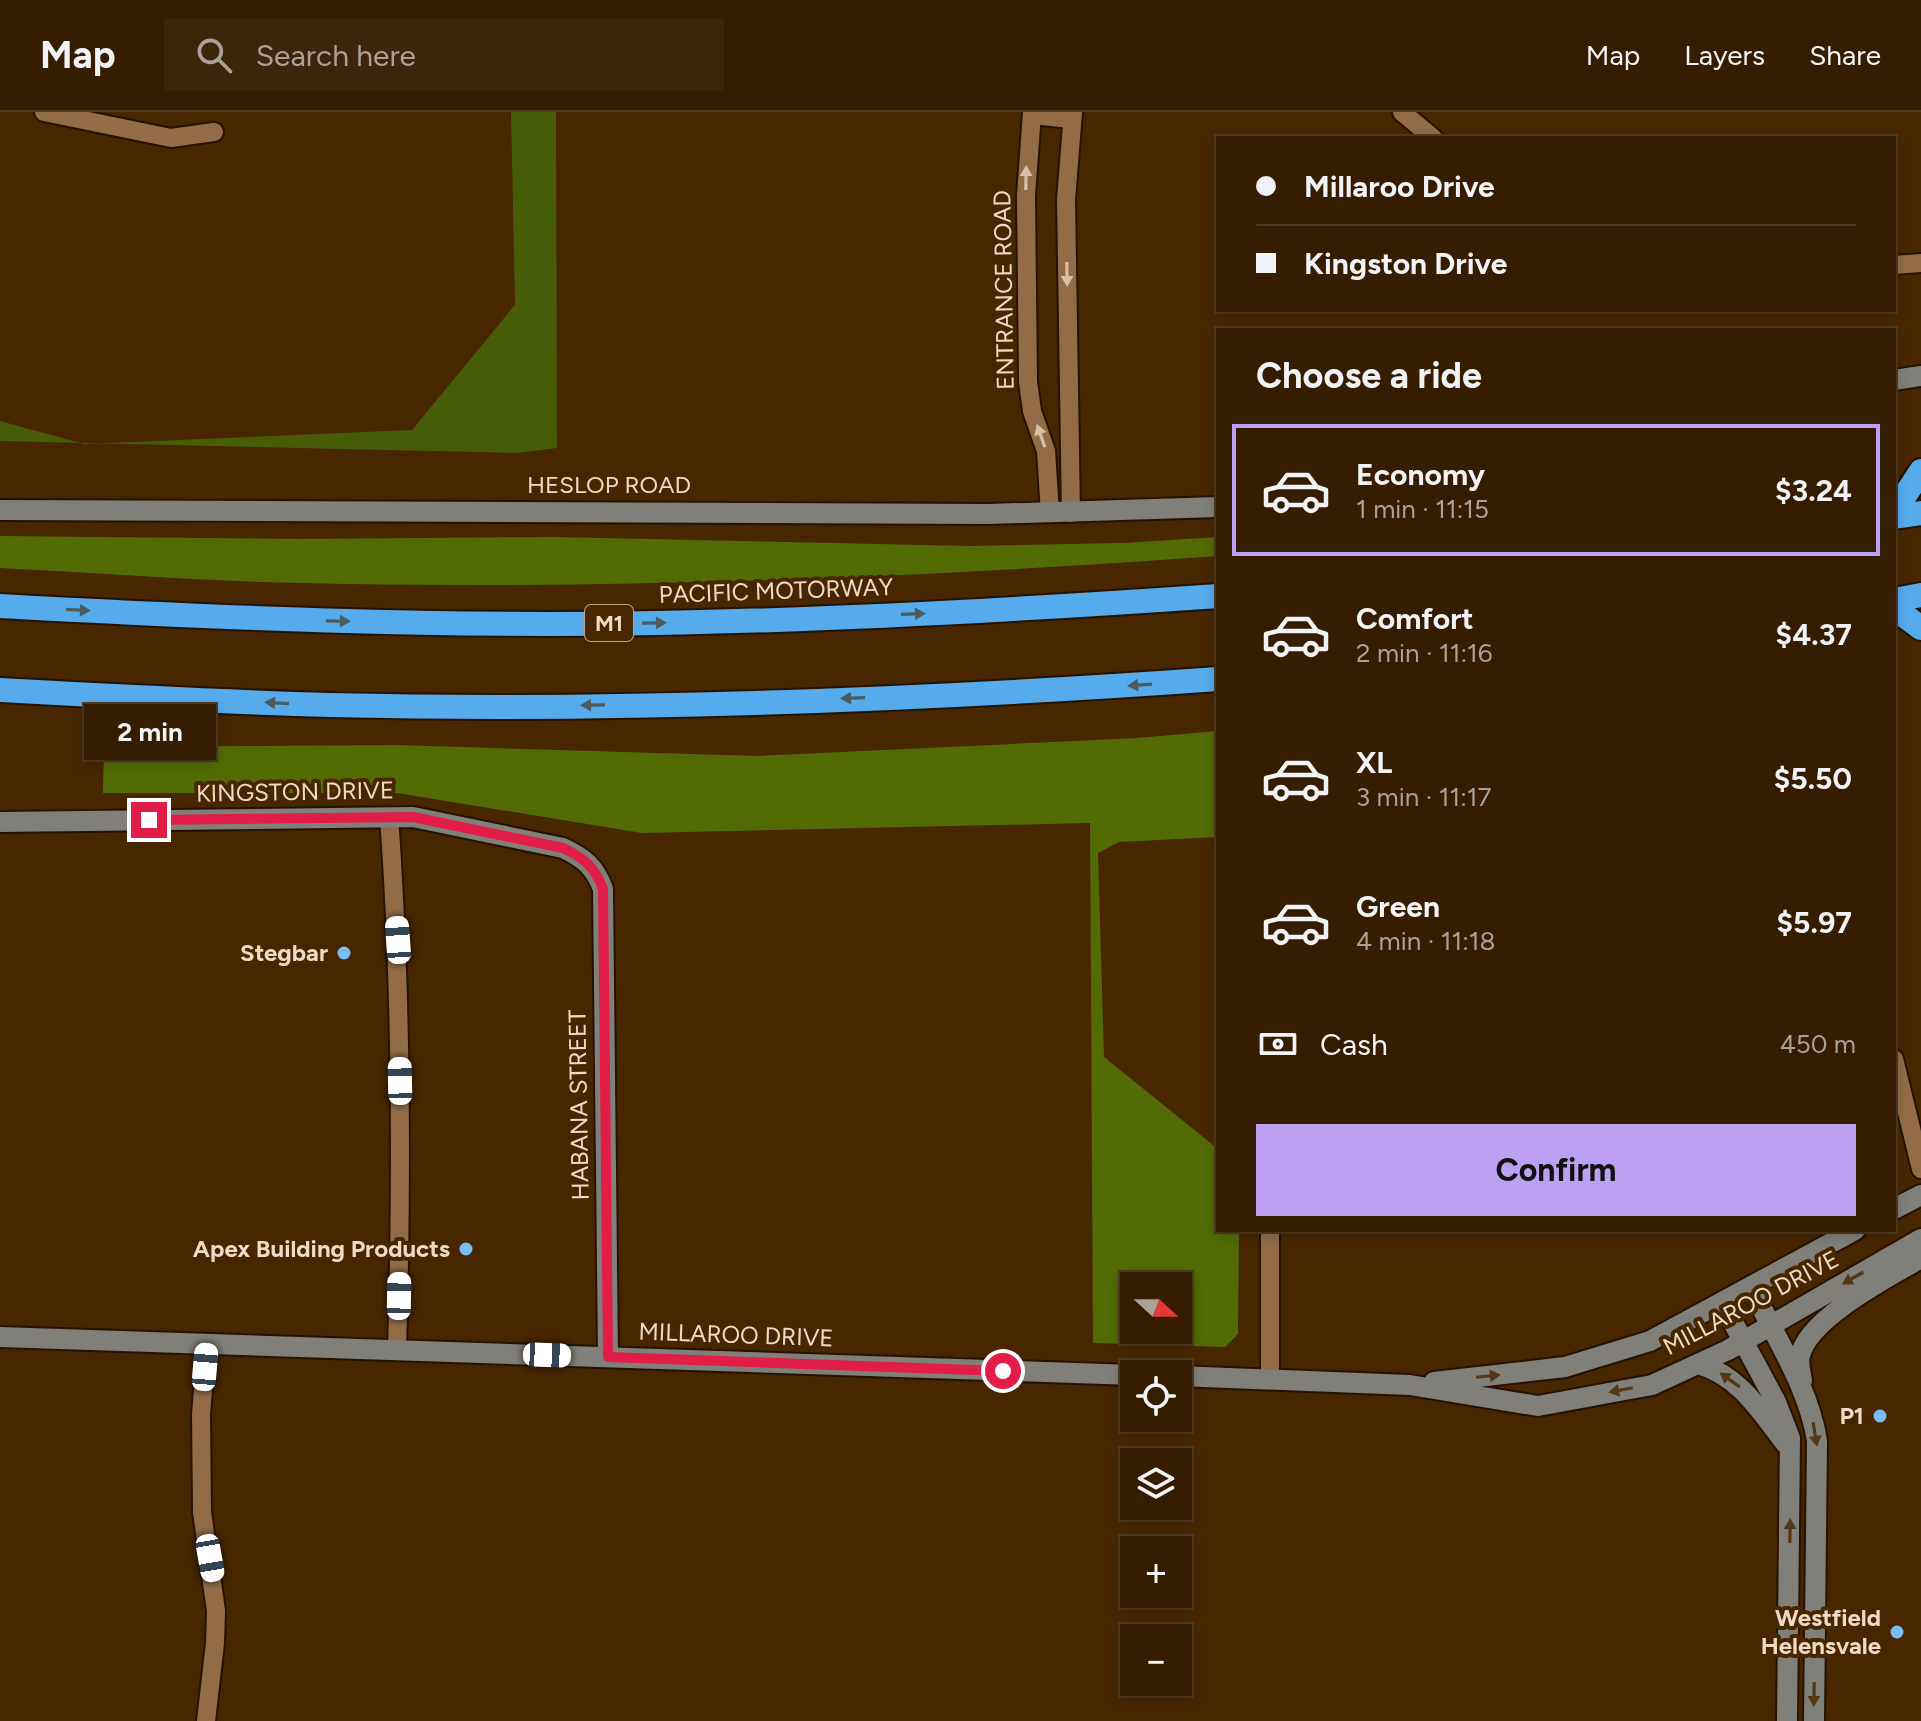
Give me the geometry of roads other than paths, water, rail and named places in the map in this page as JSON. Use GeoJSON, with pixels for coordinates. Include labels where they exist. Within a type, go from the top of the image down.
{"type":"FeatureCollection","features":[{"type":"Feature","properties":{"kind":"highway"},"geometry":{"type":"LineString","coordinates":[[1896,511],[1921,471]]}},
{"type":"Feature","properties":{"kind":"highway"},"geometry":{"type":"LineString","coordinates":[[1896,514],[1921,513]]}},
{"type":"Feature","properties":{"kind":"highway"},"geometry":{"type":"LineString","coordinates":[[1896,600],[1921,595]]}},
{"type":"Feature","properties":{"kind":"highway","name":"PACIFIC MOTORWAY"},"geometry":{"type":"LineString","coordinates":[[0,606],[265,620],[656,623],[978,612],[1216,596]]}},
{"type":"Feature","properties":{"kind":"highway"},"geometry":{"type":"LineString","coordinates":[[1896,609],[1921,628]]}},
{"type":"Feature","properties":{"kind":"highway"},"geometry":{"type":"LineString","coordinates":[[0,690],[329,705],[506,706],[683,704],[1037,692],[1216,679]]}},
{"type":"Feature","properties":{"kind":"street"},"geometry":{"type":"LineString","coordinates":[[44,112],[171,138],[214,132]]}},
{"type":"Feature","properties":{"kind":"street"},"geometry":{"type":"LineString","coordinates":[[1402,112],[1431,136]]}},
{"type":"Feature","properties":{"kind":"street"},"geometry":{"type":"LineString","coordinates":[[1032,113],[1072,116],[1066,200],[1071,513]]}},
{"type":"Feature","properties":{"kind":"street","name":"ENTRANCE ROAD"},"geometry":{"type":"LineString","coordinates":[[1032,113],[1026,196],[1028,382],[1032,411],[1047,462],[1050,513]]}},
{"type":"Feature","properties":{"kind":"street"},"geometry":{"type":"LineString","coordinates":[[1896,265],[1921,263]]}},
{"type":"Feature","properties":{"kind":"street"},"geometry":{"type":"LineString","coordinates":[[1896,380],[1921,376]]}},
{"type":"Feature","properties":{"kind":"street","name":"HESLOP ROAD"},"geometry":{"type":"LineString","coordinates":[[0,510],[1071,513],[1216,507]]}},
{"type":"Feature","properties":{"kind":"street"},"geometry":{"type":"LineString","coordinates":[[389,817],[398,940],[401,1165],[397,1350]]}},
{"type":"Feature","properties":{"kind":"street","name":"KINGSTON DRIVE"},"geometry":{"type":"LineString","coordinates":[[0,822],[413,817],[563,848],[585,859]]}},
{"type":"Feature","properties":{"kind":"street","name":"HABANA STREET"},"geometry":{"type":"LineString","coordinates":[[585,859],[598,874],[603,889],[608,1357]]}},
{"type":"Feature","properties":{"kind":"street"},"geometry":{"type":"LineString","coordinates":[[1896,1067],[1921,1169]]}},
{"type":"Feature","properties":{"kind":"street"},"geometry":{"type":"LineString","coordinates":[[1896,1208],[1921,1195]]}},
{"type":"Feature","properties":{"kind":"street"},"geometry":{"type":"LineString","coordinates":[[1270,1232],[1270,1380]]}},
{"type":"Feature","properties":{"kind":"street","name":"MILLAROO DRIVE"},"geometry":{"type":"LineString","coordinates":[[1410,1385],[1565,1367],[1650,1341],[1851,1232]]}},
{"type":"Feature","properties":{"kind":"street","name":"MILLAROO DRIVE"},"geometry":{"type":"LineString","coordinates":[[1192,1377],[1410,1385],[1538,1406],[1652,1385],[1742,1342],[1921,1239]]}},
{"type":"Feature","properties":{"kind":"street"},"geometry":{"type":"LineString","coordinates":[[1802,1390],[1800,1357],[1820,1326],[1848,1302],[1921,1258]]}},
{"type":"Feature","properties":{"kind":"street"},"geometry":{"type":"LineString","coordinates":[[1751,1286],[1802,1390],[1815,1425],[1814,1721]]}},
{"type":"Feature","properties":{"kind":"street"},"geometry":{"type":"LineString","coordinates":[[1722,1302],[1786,1424],[1791,1450],[1787,1721]]}},
{"type":"Feature","properties":{"kind":"street","name":"MILLAROO DRIVE"},"geometry":{"type":"LineString","coordinates":[[0,1337],[1120,1375]]}},
{"type":"Feature","properties":{"kind":"street"},"geometry":{"type":"LineString","coordinates":[[206,1721],[216,1611],[202,1512],[201,1414],[207,1343]]}},
{"type":"Feature","properties":{"kind":"street"},"geometry":{"type":"LineString","coordinates":[[1698,1364],[1727,1377],[1742,1388],[1791,1450]]}},
{"type":"Feature","properties":{"kind":"street"},"geometry":{"type":"LineString","coordinates":[[1789,1625],[1798,1612],[1801,1566],[1807,1557],[1816,1552]]}},
{"type":"Feature","properties":{"kind":"place","name":"Stegbar"},"geometry":{"type":"Point","coordinates":[344,953]}},
{"type":"Feature","properties":{"kind":"place","name":"Apex Building Products"},"geometry":{"type":"Point","coordinates":[466,1249]}},
{"type":"Feature","properties":{"kind":"place","name":"P1"},"geometry":{"type":"Point","coordinates":[1880,1416]}},
{"type":"Feature","properties":{"kind":"place","name":"Westfield Helensvale"},"geometry":{"type":"Point","coordinates":[1897,1632]}}]}
